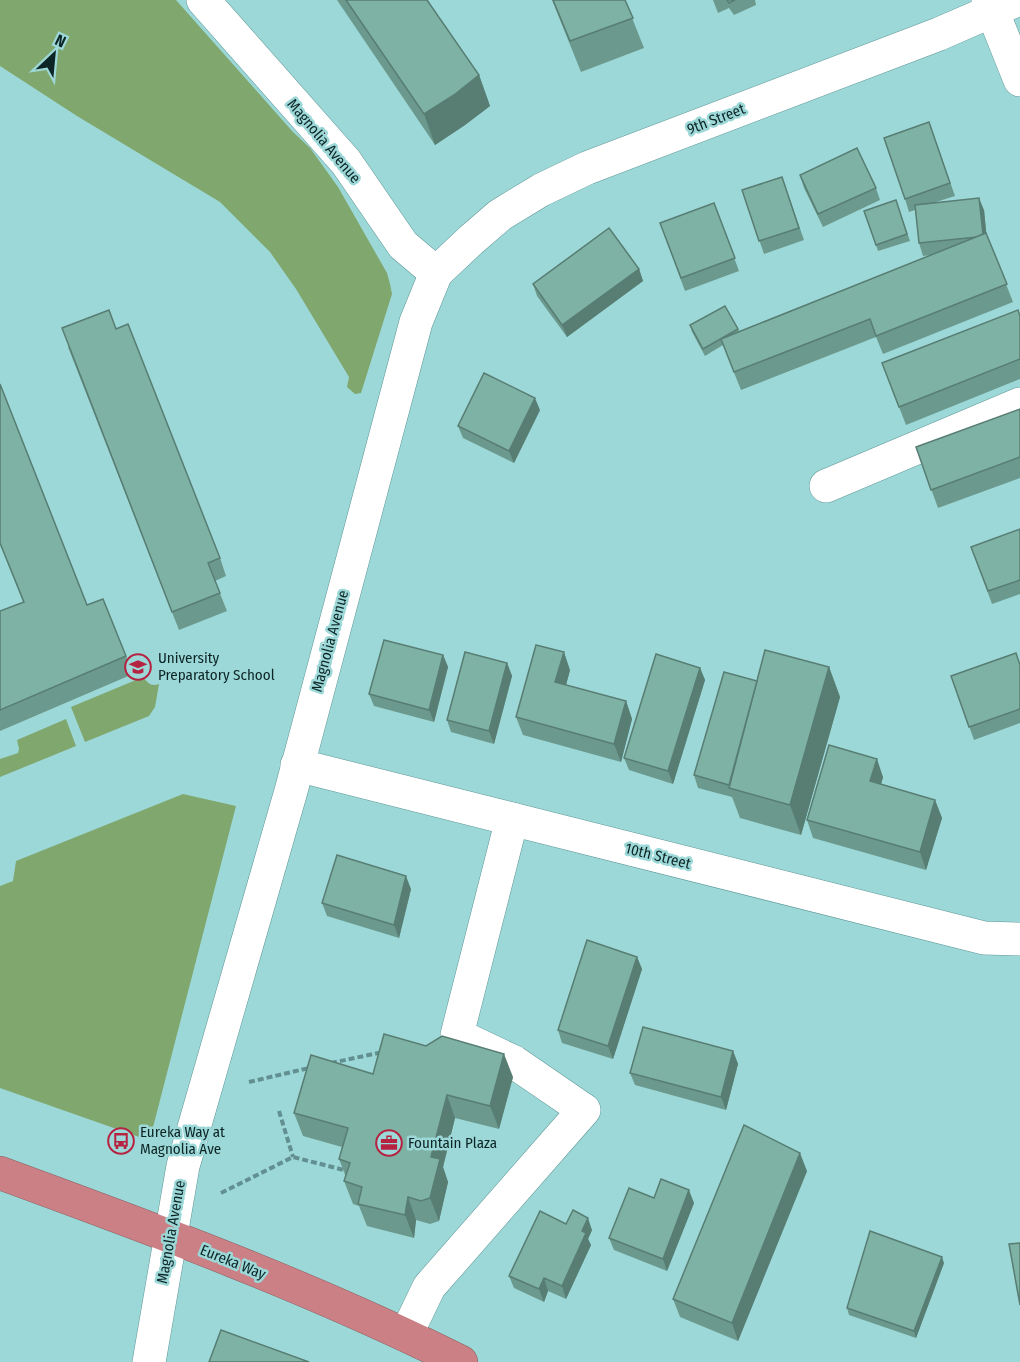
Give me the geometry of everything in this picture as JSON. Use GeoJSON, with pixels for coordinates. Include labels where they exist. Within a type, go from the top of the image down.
{"type":"FeatureCollection","features":[{"type":"Feature","properties":{"kind":"highway","name":"Eureka Way"},"geometry":{"type":"LineString","coordinates":[[0,1173],[170,1237],[406,1335],[461,1362]]}},
{"type":"Feature","properties":{"kind":"street","name":"Magnolia Avenue"},"geometry":{"type":"LineString","coordinates":[[149,1362],[183,1166],[297,765],[416,322],[436,273],[403,245],[346,162],[203,0]]}},
{"type":"Feature","properties":{"kind":"street","name":"9th Street"},"geometry":{"type":"LineString","coordinates":[[436,273],[500,215],[541,190],[601,163],[939,34],[999,3]]}},
{"type":"Feature","properties":{"kind":"street"},"geometry":{"type":"LineString","coordinates":[[999,3],[1020,80]]}},
{"type":"Feature","properties":{"kind":"street"},"geometry":{"type":"LineString","coordinates":[[826,486],[1020,404]]}},
{"type":"Feature","properties":{"kind":"street","name":"10th Street"},"geometry":{"type":"LineString","coordinates":[[297,765],[984,938],[1020,939]]}},
{"type":"Feature","properties":{"kind":"street"},"geometry":{"type":"LineString","coordinates":[[406,1335],[429,1287],[584,1110],[514,1062],[457,1035],[512,819]]}},
{"type":"Feature","properties":{"kind":"path"},"geometry":{"type":"LineString","coordinates":[[329,1064],[387,1051]]}},
{"type":"Feature","properties":{"kind":"path"},"geometry":{"type":"LineString","coordinates":[[249,1082],[318,1066]]}},
{"type":"Feature","properties":{"kind":"path"},"geometry":{"type":"LineString","coordinates":[[279,1111],[293,1157]]}},
{"type":"Feature","properties":{"kind":"path"},"geometry":{"type":"LineString","coordinates":[[221,1193],[293,1157],[350,1172]]}},
{"type":"Feature","properties":{"kind":"green space"},"geometry":{"type":"Polygon","coordinates":[[[0,0],[176,0],[293,132],[310,148],[338,187],[387,273],[392,294],[361,393],[355,394],[347,387],[349,377],[296,289],[270,252],[220,202],[77,116],[0,66],[0,0]]]}},
{"type":"Feature","properties":{"kind":"green space"},"geometry":{"type":"Polygon","coordinates":[[[143,677],[150,684],[159,684],[155,707],[149,716],[85,742],[71,707],[143,677]]]}},
{"type":"Feature","properties":{"kind":"green space"},"geometry":{"type":"Polygon","coordinates":[[[66,719],[76,746],[0,777],[0,759],[18,753],[17,740],[66,719]]]}},
{"type":"Feature","properties":{"kind":"green space"},"geometry":{"type":"Polygon","coordinates":[[[183,794],[236,806],[151,1135],[145,1139],[0,1088],[0,886],[13,881],[16,861],[183,794]]]}},
{"type":"Feature","properties":{"kind":"building"},"geometry":{"type":"Polygon","coordinates":[[[346,0],[427,0],[479,75],[454,95],[424,114],[346,0]]]}},
{"type":"Feature","properties":{"kind":"building"},"geometry":{"type":"Polygon","coordinates":[[[553,0],[625,0],[633,18],[570,41],[553,0]]]}},
{"type":"Feature","properties":{"kind":"building"},"geometry":{"type":"Polygon","coordinates":[[[929,122],[950,183],[905,199],[884,138],[929,122]]]}},
{"type":"Feature","properties":{"kind":"building"},"geometry":{"type":"Polygon","coordinates":[[[857,148],[876,188],[818,214],[800,175],[857,148]]]}},
{"type":"Feature","properties":{"kind":"building"},"geometry":{"type":"Polygon","coordinates":[[[782,177],[799,228],[759,241],[742,190],[782,177]]]}},
{"type":"Feature","properties":{"kind":"building"},"geometry":{"type":"Polygon","coordinates":[[[979,198],[983,234],[977,237],[919,243],[915,205],[979,198]]]}},
{"type":"Feature","properties":{"kind":"building"},"geometry":{"type":"Polygon","coordinates":[[[896,200],[907,234],[876,245],[864,211],[896,200]]]}},
{"type":"Feature","properties":{"kind":"building"},"geometry":{"type":"Polygon","coordinates":[[[714,203],[735,258],[681,278],[660,223],[714,203]]]}},
{"type":"Feature","properties":{"kind":"building"},"geometry":{"type":"Polygon","coordinates":[[[609,228],[639,269],[562,325],[533,284],[609,228]]]}},
{"type":"Feature","properties":{"kind":"building"},"geometry":{"type":"Polygon","coordinates":[[[986,233],[1007,284],[876,336],[870,319],[734,372],[721,339],[986,233]]]}},
{"type":"Feature","properties":{"kind":"building"},"geometry":{"type":"Polygon","coordinates":[[[725,306],[738,329],[703,349],[690,325],[725,306]]]}},
{"type":"Feature","properties":{"kind":"building"},"geometry":{"type":"Polygon","coordinates":[[[109,310],[116,329],[128,324],[220,558],[208,563],[220,593],[172,612],[62,328],[109,310]]]}},
{"type":"Feature","properties":{"kind":"building"},"geometry":{"type":"Polygon","coordinates":[[[1018,310],[1020,359],[899,407],[882,363],[1018,310]]]}},
{"type":"Feature","properties":{"kind":"building"},"geometry":{"type":"Polygon","coordinates":[[[484,373],[535,398],[509,451],[458,426],[484,373]]]}},
{"type":"Feature","properties":{"kind":"building"},"geometry":{"type":"Polygon","coordinates":[[[0,384],[87,605],[103,599],[126,656],[0,710],[0,611],[24,602],[0,543],[0,384]]]}},
{"type":"Feature","properties":{"kind":"building"},"geometry":{"type":"Polygon","coordinates":[[[1020,409],[1020,457],[931,490],[916,447],[1020,409]]]}},
{"type":"Feature","properties":{"kind":"building"},"geometry":{"type":"Polygon","coordinates":[[[1020,529],[1020,580],[988,591],[971,547],[1020,529]]]}},
{"type":"Feature","properties":{"kind":"building"},"geometry":{"type":"Polygon","coordinates":[[[384,640],[443,655],[429,710],[369,694],[384,640]]]}},
{"type":"Feature","properties":{"kind":"building"},"geometry":{"type":"Polygon","coordinates":[[[536,645],[564,652],[555,682],[626,701],[614,744],[516,717],[536,645]]]}},
{"type":"Feature","properties":{"kind":"building"},"geometry":{"type":"Polygon","coordinates":[[[765,650],[829,667],[790,805],[729,788],[765,650]]]}},
{"type":"Feature","properties":{"kind":"building"},"geometry":{"type":"Polygon","coordinates":[[[465,652],[507,663],[489,731],[447,720],[465,652]]]}},
{"type":"Feature","properties":{"kind":"building"},"geometry":{"type":"Polygon","coordinates":[[[1016,653],[1020,665],[1020,709],[969,727],[951,676],[1016,653]]]}},
{"type":"Feature","properties":{"kind":"building"},"geometry":{"type":"Polygon","coordinates":[[[656,654],[700,668],[668,771],[624,758],[656,654]]]}},
{"type":"Feature","properties":{"kind":"building"},"geometry":{"type":"Polygon","coordinates":[[[724,672],[757,681],[729,785],[694,775],[724,672]]]}},
{"type":"Feature","properties":{"kind":"building"},"geometry":{"type":"Polygon","coordinates":[[[829,745],[877,759],[870,781],[935,800],[920,852],[807,820],[829,745]]]}},
{"type":"Feature","properties":{"kind":"building"},"geometry":{"type":"Polygon","coordinates":[[[337,855],[406,876],[394,925],[322,903],[337,855]]]}},
{"type":"Feature","properties":{"kind":"building"},"geometry":{"type":"Polygon","coordinates":[[[587,940],[637,957],[608,1046],[558,1030],[587,940]]]}},
{"type":"Feature","properties":{"kind":"building"},"geometry":{"type":"Polygon","coordinates":[[[643,1027],[733,1051],[721,1097],[630,1073],[643,1027]]]}},
{"type":"Feature","properties":{"kind":"building","name":"Fountain Plaza"},"geometry":{"type":"Polygon","coordinates":[[[384,1034],[426,1046],[442,1036],[504,1054],[490,1106],[447,1095],[431,1157],[440,1159],[430,1198],[421,1201],[408,1197],[405,1215],[358,1204],[362,1187],[344,1181],[350,1163],[339,1159],[348,1128],[294,1113],[311,1055],[373,1074],[384,1034]]]}},
{"type":"Feature","properties":{"kind":"building"},"geometry":{"type":"Polygon","coordinates":[[[744,1125],[800,1153],[732,1323],[673,1299],[744,1125]]]}},
{"type":"Feature","properties":{"kind":"building"},"geometry":{"type":"Polygon","coordinates":[[[661,1179],[689,1190],[663,1259],[609,1238],[629,1188],[654,1198],[661,1179]]]}},
{"type":"Feature","properties":{"kind":"building"},"geometry":{"type":"Polygon","coordinates":[[[573,1210],[588,1218],[582,1231],[586,1233],[562,1286],[544,1278],[539,1289],[509,1276],[540,1211],[566,1224],[573,1210]]]}},
{"type":"Feature","properties":{"kind":"building"},"geometry":{"type":"Polygon","coordinates":[[[870,1231],[942,1257],[914,1331],[847,1308],[870,1231]]]}},
{"type":"Feature","properties":{"kind":"building"},"geometry":{"type":"Polygon","coordinates":[[[1020,1243],[1020,1305],[1009,1244],[1020,1243]]]}},
{"type":"Feature","properties":{"kind":"building"},"geometry":{"type":"Polygon","coordinates":[[[221,1330],[309,1362],[209,1362],[221,1330]]]}},
{"type":"Feature","properties":{"kind":"place","name":"University Preparatory School"},"geometry":{"type":"Point","coordinates":[138,667]}},
{"type":"Feature","properties":{"kind":"place","name":"Eureka Way at Magnolia Ave"},"geometry":{"type":"Point","coordinates":[121,1141]}},
{"type":"Feature","properties":{"kind":"place","name":"Fountain Plaza"},"geometry":{"type":"Point","coordinates":[389,1143]}}]}
